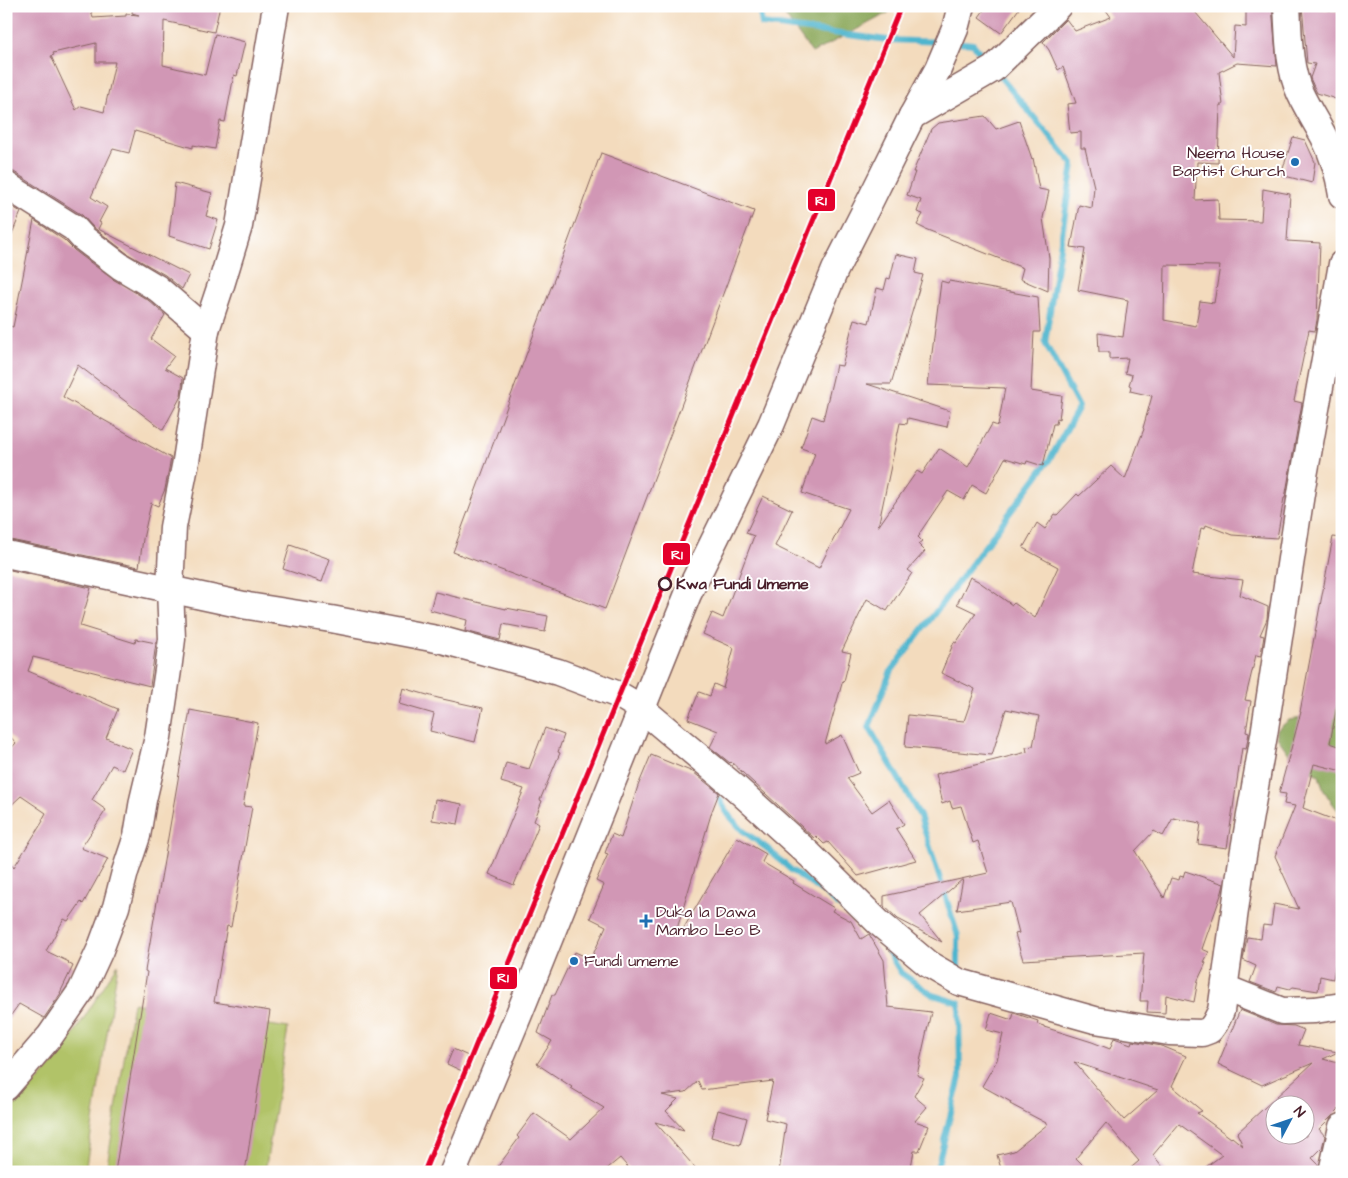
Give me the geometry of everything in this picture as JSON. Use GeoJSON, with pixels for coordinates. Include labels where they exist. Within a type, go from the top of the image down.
{"type":"FeatureCollection","features":[{"type":"Feature","properties":{"kind":"street"},"geometry":{"type":"LineString","coordinates":[[6,1087],[50,1036],[81,991],[100,950],[116,908],[137,836],[143,800],[158,737],[172,639],[170,588],[173,527],[186,461],[206,330],[239,226],[276,6]]}},
{"type":"Feature","properties":{"kind":"street"},"geometry":{"type":"LineString","coordinates":[[452,1172],[541,959],[688,594],[771,425],[835,270],[912,116],[938,69],[955,29],[961,6]]}},
{"type":"Feature","properties":{"kind":"street"},"geometry":{"type":"LineString","coordinates":[[912,116],[994,69],[1058,6]]}},
{"type":"Feature","properties":{"kind":"street"},"geometry":{"type":"LineString","coordinates":[[1287,6],[1292,70],[1300,93],[1334,160],[1342,195]]}},
{"type":"Feature","properties":{"kind":"street"},"geometry":{"type":"LineString","coordinates":[[6,185],[74,228],[83,238],[120,266],[157,288],[206,330]]}},
{"type":"Feature","properties":{"kind":"street"},"geometry":{"type":"LineString","coordinates":[[6,554],[248,606],[331,619],[442,640],[558,672],[619,695],[641,708],[736,788],[795,841],[878,922],[928,964],[959,982],[1095,1020],[1169,1032],[1202,1034],[1210,1030],[1216,1023],[1221,1011],[1241,867],[1264,735],[1302,487],[1342,264]]}},
{"type":"Feature","properties":{"kind":"street"},"geometry":{"type":"LineString","coordinates":[[1225,988],[1282,1011],[1315,1010],[1342,1006]]}},
{"type":"Feature","properties":{"kind":"street"},"geometry":{"type":"LineString","coordinates":[[1332,1172],[1342,1127]]}},
{"type":"Feature","properties":{"kind":"green space"},"geometry":{"type":"Polygon","coordinates":[[[778,6],[891,6],[888,13],[812,53],[778,6]]]}},
{"type":"Feature","properties":{"kind":"green space"},"geometry":{"type":"Polygon","coordinates":[[[1342,620],[1342,815],[1325,791],[1319,775],[1296,764],[1277,737],[1277,730],[1289,720],[1303,718],[1342,620]]]}},
{"type":"Feature","properties":{"kind":"green space"},"geometry":{"type":"Polygon","coordinates":[[[118,964],[85,1172],[6,1172],[6,1115],[58,1059],[118,964]]]}},
{"type":"Feature","properties":{"kind":"green space"},"geometry":{"type":"Polygon","coordinates":[[[133,1003],[288,1028],[265,1172],[106,1172],[133,1003]]]}},
{"type":"Feature","properties":{"kind":"building"},"geometry":{"type":"Polygon","coordinates":[[[6,6],[90,6],[93,18],[126,16],[126,14],[139,15],[132,13],[133,6],[220,6],[214,32],[164,21],[163,65],[205,75],[215,34],[245,42],[237,76],[234,75],[225,122],[220,121],[215,149],[193,145],[193,148],[135,131],[129,153],[113,149],[91,197],[107,207],[99,222],[101,223],[98,229],[189,275],[182,289],[165,275],[128,254],[93,227],[82,215],[14,172],[6,170],[6,6]],[[96,43],[53,53],[54,55],[51,56],[76,110],[81,106],[104,112],[115,62],[96,62],[96,43]]]}},
{"type":"Feature","properties":{"kind":"building"},"geometry":{"type":"Polygon","coordinates":[[[987,6],[1021,6],[1001,33],[979,17],[987,6]]]}},
{"type":"Feature","properties":{"kind":"building"},"geometry":{"type":"Polygon","coordinates":[[[1103,6],[1190,6],[1233,57],[1235,26],[1246,27],[1246,6],[1272,6],[1277,66],[1237,63],[1219,72],[1223,105],[1220,105],[1218,163],[1197,162],[1195,200],[1218,199],[1219,220],[1261,221],[1263,189],[1290,194],[1287,241],[1320,243],[1317,320],[1315,331],[1309,330],[1294,401],[1302,403],[1277,538],[1232,535],[1206,525],[1205,529],[1201,528],[1192,574],[1243,580],[1240,595],[1268,607],[1267,619],[1260,635],[1264,636],[1261,656],[1256,655],[1245,700],[1251,701],[1246,732],[1249,733],[1246,749],[1242,748],[1227,848],[1198,844],[1201,823],[1173,818],[1163,836],[1154,831],[1135,851],[1164,898],[1171,878],[1179,880],[1180,876],[1183,877],[1185,871],[1224,884],[1202,949],[1209,952],[1198,980],[1194,1002],[1166,995],[1165,1013],[1147,1012],[1148,1001],[1140,1001],[1144,953],[1023,960],[1015,934],[1019,933],[1011,902],[957,910],[963,879],[920,915],[942,942],[898,919],[884,906],[884,896],[988,873],[978,841],[973,843],[961,806],[952,808],[950,801],[942,804],[935,775],[1027,752],[1026,747],[1033,746],[1039,716],[1006,709],[992,755],[905,747],[908,715],[964,721],[975,689],[941,673],[954,642],[956,643],[976,613],[957,604],[970,577],[1035,618],[1058,567],[1023,548],[1037,523],[1045,529],[1055,514],[1057,515],[1077,494],[1079,496],[1111,466],[1125,479],[1144,429],[1152,396],[1130,391],[1131,386],[1129,385],[1132,375],[1125,373],[1128,358],[1109,359],[1109,352],[1099,352],[1098,333],[1123,337],[1128,300],[1078,290],[1085,249],[1071,247],[1079,205],[1092,208],[1094,187],[1085,148],[1081,148],[1081,132],[1070,133],[1067,104],[1076,103],[1063,67],[1058,70],[1049,50],[1043,42],[1066,19],[1075,31],[1111,17],[1103,6]],[[1165,265],[1164,320],[1196,326],[1200,301],[1214,303],[1220,266],[1165,265]]]}},
{"type":"Feature","properties":{"kind":"building"},"geometry":{"type":"Polygon","coordinates":[[[1302,6],[1342,12],[1342,101],[1317,93],[1310,78],[1315,64],[1307,63],[1302,6]]]}},
{"type":"Feature","properties":{"kind":"building"},"geometry":{"type":"Polygon","coordinates":[[[985,116],[996,129],[1019,121],[1033,158],[1039,189],[1049,191],[1043,218],[1049,258],[1048,291],[1020,279],[1023,268],[917,225],[923,214],[917,212],[921,200],[907,195],[915,172],[913,172],[931,129],[938,123],[985,116]]]}},
{"type":"Feature","properties":{"kind":"building"},"geometry":{"type":"Polygon","coordinates":[[[1293,137],[1305,140],[1315,162],[1312,183],[1281,175],[1293,137]]]}},
{"type":"Feature","properties":{"kind":"building"},"geometry":{"type":"Polygon","coordinates":[[[601,153],[754,211],[605,609],[453,552],[601,153]]]}},
{"type":"Feature","properties":{"kind":"building"},"geometry":{"type":"Polygon","coordinates":[[[175,183],[212,193],[206,216],[218,220],[209,249],[169,236],[175,183]]]}},
{"type":"Feature","properties":{"kind":"building"},"geometry":{"type":"Polygon","coordinates":[[[6,203],[21,212],[7,246],[6,246],[6,203]]]}},
{"type":"Feature","properties":{"kind":"building"},"geometry":{"type":"Polygon","coordinates":[[[34,220],[64,240],[111,278],[148,300],[165,315],[151,339],[174,356],[165,368],[183,378],[181,396],[163,430],[78,365],[63,397],[171,458],[165,489],[158,506],[151,503],[139,567],[6,539],[6,325],[13,327],[34,220]]]}},
{"type":"Feature","properties":{"kind":"building"},"geometry":{"type":"Polygon","coordinates":[[[896,254],[918,259],[915,273],[923,275],[891,384],[867,384],[950,411],[947,427],[908,418],[907,424],[900,423],[878,527],[917,471],[922,474],[939,448],[968,467],[992,424],[998,426],[1005,388],[928,385],[941,281],[1038,297],[1040,332],[1034,332],[1031,391],[1062,396],[1059,419],[1057,418],[1056,424],[1053,424],[1043,466],[1027,461],[1026,464],[1005,458],[986,493],[972,485],[964,500],[948,491],[919,534],[918,537],[922,541],[918,544],[925,551],[908,570],[912,573],[887,611],[867,599],[842,651],[851,653],[825,744],[842,735],[859,773],[847,778],[872,812],[889,800],[904,824],[896,829],[916,860],[858,876],[828,842],[824,844],[816,836],[814,838],[731,762],[710,747],[718,731],[688,719],[699,692],[710,696],[714,684],[723,688],[734,648],[703,634],[712,613],[723,618],[754,536],[746,533],[763,496],[792,510],[775,546],[819,568],[849,509],[802,493],[815,453],[801,448],[812,416],[823,420],[836,365],[842,366],[854,319],[869,323],[877,288],[884,290],[887,278],[890,279],[896,254]]]}},
{"type":"Feature","properties":{"kind":"building"},"geometry":{"type":"Polygon","coordinates":[[[1333,537],[1342,538],[1342,680],[1330,743],[1342,747],[1342,771],[1314,764],[1303,808],[1342,823],[1342,923],[1333,979],[1320,976],[1318,991],[1278,986],[1276,992],[1250,982],[1256,966],[1243,960],[1247,937],[1261,939],[1263,925],[1271,926],[1274,904],[1299,909],[1275,856],[1295,806],[1284,804],[1286,794],[1279,793],[1301,712],[1333,537]]]}},
{"type":"Feature","properties":{"kind":"building"},"geometry":{"type":"Polygon","coordinates":[[[290,545],[330,559],[322,582],[283,569],[290,545]]]}},
{"type":"Feature","properties":{"kind":"building"},"geometry":{"type":"Polygon","coordinates":[[[6,569],[91,588],[80,626],[135,643],[136,639],[156,643],[150,686],[33,657],[28,671],[118,709],[106,738],[132,749],[123,770],[112,765],[92,800],[106,810],[81,848],[108,859],[83,904],[81,902],[68,921],[64,919],[46,951],[69,962],[73,966],[61,993],[44,1018],[19,1004],[6,1022],[6,857],[14,867],[46,813],[21,796],[6,810],[6,754],[16,743],[6,732],[6,569]]]}},
{"type":"Feature","properties":{"kind":"building"},"geometry":{"type":"Polygon","coordinates":[[[435,592],[506,609],[548,616],[545,632],[503,624],[500,640],[465,631],[467,620],[430,610],[435,592]]]}},
{"type":"Feature","properties":{"kind":"building"},"geometry":{"type":"Polygon","coordinates":[[[403,688],[483,708],[475,742],[430,731],[434,714],[399,704],[403,688]]]}},
{"type":"Feature","properties":{"kind":"building"},"geometry":{"type":"Polygon","coordinates":[[[190,710],[258,723],[243,806],[252,807],[231,927],[227,926],[214,1002],[270,1011],[245,1172],[115,1172],[147,972],[145,971],[190,710]]]}},
{"type":"Feature","properties":{"kind":"building"},"geometry":{"type":"Polygon","coordinates":[[[545,728],[564,735],[558,752],[560,753],[540,800],[542,801],[534,821],[539,824],[514,885],[489,874],[524,789],[501,782],[506,763],[529,769],[545,728]]]}},
{"type":"Feature","properties":{"kind":"building"},"geometry":{"type":"Polygon","coordinates":[[[651,755],[693,772],[719,793],[677,929],[682,931],[737,837],[766,854],[762,862],[834,908],[832,911],[851,921],[861,939],[869,934],[884,960],[888,1007],[931,1012],[917,1075],[924,1078],[914,1096],[927,1107],[915,1121],[929,1126],[919,1151],[914,1151],[910,1172],[779,1172],[786,1124],[765,1119],[773,1081],[702,1090],[698,1081],[686,1092],[662,1095],[678,1099],[666,1111],[684,1130],[655,1122],[699,1172],[632,1172],[620,1158],[603,1172],[494,1172],[519,1138],[517,1136],[534,1113],[571,1139],[604,1108],[537,1064],[552,1041],[538,1033],[552,995],[555,995],[575,952],[591,959],[606,926],[590,918],[604,885],[596,881],[608,854],[605,853],[612,834],[621,838],[638,786],[651,755]]]}},
{"type":"Feature","properties":{"kind":"building"},"geometry":{"type":"Polygon","coordinates":[[[435,799],[462,804],[458,824],[432,820],[435,799]]]}},
{"type":"Feature","properties":{"kind":"building"},"geometry":{"type":"Polygon","coordinates":[[[1240,1010],[1276,1025],[1294,1026],[1304,1030],[1298,1045],[1338,1052],[1323,1059],[1342,1064],[1342,1106],[1319,1129],[1325,1136],[1322,1148],[1312,1158],[1318,1164],[1317,1172],[1199,1172],[1222,1155],[1179,1124],[1153,1155],[1167,1172],[1126,1172],[1139,1161],[1106,1123],[1076,1158],[1090,1172],[1002,1172],[997,1155],[1014,1151],[1048,1124],[1010,1104],[1011,1102],[982,1086],[997,1060],[1003,1034],[986,1030],[991,1013],[1012,1020],[1014,1013],[1038,1021],[1037,1024],[1044,1027],[1110,1049],[1114,1038],[1131,1044],[1132,1041],[1162,1046],[1186,1056],[1172,1086],[1202,1111],[1197,1113],[1243,1146],[1237,1133],[1266,1106],[1266,1146],[1316,1146],[1316,1096],[1277,1096],[1313,1063],[1262,1085],[1218,1064],[1240,1010]],[[1074,1062],[1124,1120],[1158,1090],[1074,1062]]]}},
{"type":"Feature","properties":{"kind":"building"},"geometry":{"type":"Polygon","coordinates":[[[453,1049],[468,1056],[462,1071],[447,1064],[453,1049]]]}},
{"type":"Feature","properties":{"kind":"building"},"geometry":{"type":"Polygon","coordinates":[[[718,1110],[747,1118],[740,1145],[711,1137],[718,1110]]]}},
{"type":"Feature","properties":{"kind":"waterway"},"geometry":{"type":"LineString","coordinates":[[759,6],[762,24],[888,40],[943,42]]}},
{"type":"Feature","properties":{"kind":"waterway"},"geometry":{"type":"LineString","coordinates":[[955,42],[973,44],[990,65]]}},
{"type":"Feature","properties":{"kind":"waterway"},"geometry":{"type":"LineString","coordinates":[[958,971],[958,936],[920,816],[869,727],[890,673],[1050,459],[1079,407],[1045,343],[1073,164],[997,73]]}},
{"type":"Feature","properties":{"kind":"waterway"},"geometry":{"type":"LineString","coordinates":[[720,800],[727,813],[742,830],[768,849],[791,870],[822,891],[870,932]]}},
{"type":"Feature","properties":{"kind":"waterway"},"geometry":{"type":"LineString","coordinates":[[878,938],[901,973],[933,995],[959,1003],[960,1077],[936,1172]]}},
{"type":"Feature","properties":{"kind":"transit line","name":"R1"},"geometry":{"type":"LineString","coordinates":[[424,1172],[901,6]]}},
{"type":"Feature","properties":{"kind":"place","name":"Neema House Baptist Church"},"geometry":{"type":"Point","coordinates":[1295,162]}},
{"type":"Feature","properties":{"kind":"place","name":"Kwa Fundi Umeme"},"geometry":{"type":"Point","coordinates":[665,584]}},
{"type":"Feature","properties":{"kind":"place","name":"Duka la Dawa Mambo Leo B"},"geometry":{"type":"Point","coordinates":[646,921]}},
{"type":"Feature","properties":{"kind":"place","name":"Fundi umeme"},"geometry":{"type":"Point","coordinates":[574,961]}}]}
